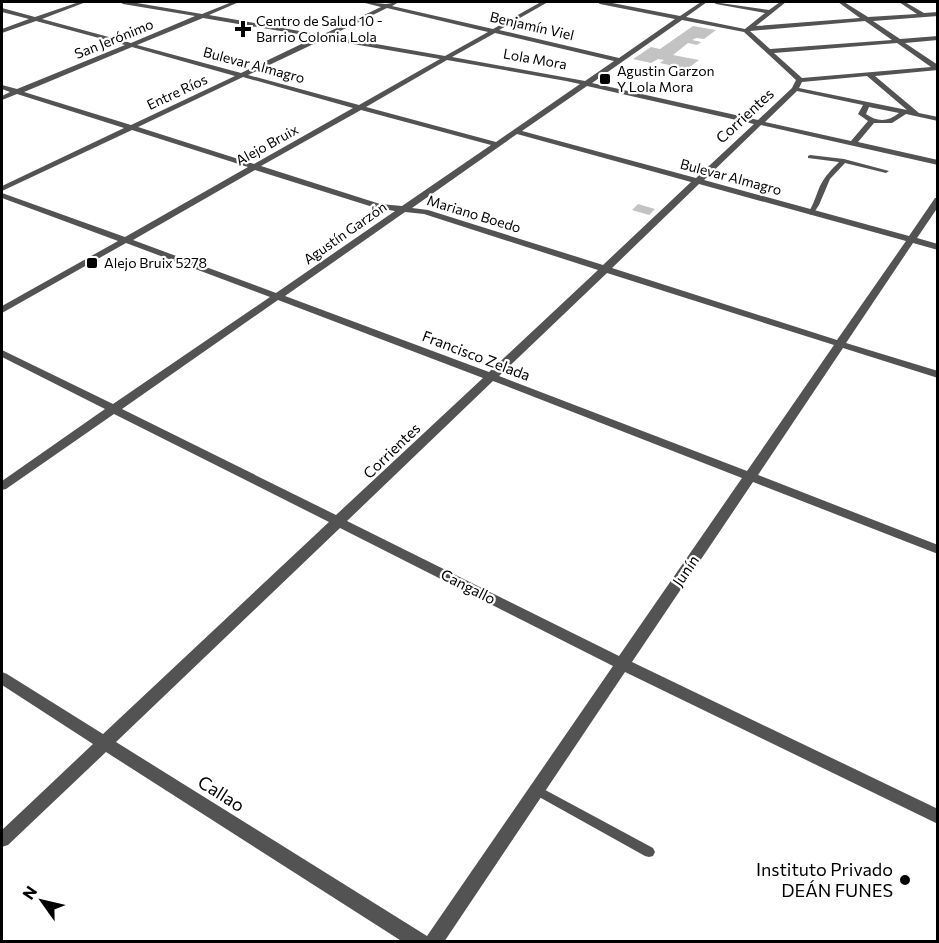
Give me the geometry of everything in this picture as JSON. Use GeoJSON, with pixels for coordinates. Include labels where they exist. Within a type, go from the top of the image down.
{"type":"FeatureCollection","features":[{"type":"Feature","properties":{"kind":"street"},"geometry":{"type":"LineString","coordinates":[[2,31],[83,2]]}},
{"type":"Feature","properties":{"kind":"street","name":"Lola Mora"},"geometry":{"type":"LineString","coordinates":[[123,2],[325,35],[588,83],[938,163]]}},
{"type":"Feature","properties":{"kind":"street","name":"San Jerónimo"},"geometry":{"type":"LineString","coordinates":[[2,98],[236,2]]}},
{"type":"Feature","properties":{"kind":"street","name":"Benjamín Viel"},"geometry":{"type":"LineString","coordinates":[[367,2],[620,60]]}},
{"type":"Feature","properties":{"kind":"street","name":"Entre Ríos"},"geometry":{"type":"LineString","coordinates":[[2,189],[396,2]]}},
{"type":"Feature","properties":{"kind":"street","name":"Alejo Bruix"},"geometry":{"type":"LineString","coordinates":[[2,310],[545,2]]}},
{"type":"Feature","properties":{"kind":"street"},"geometry":{"type":"LineString","coordinates":[[600,2],[747,29],[938,14]]}},
{"type":"Feature","properties":{"kind":"street","name":"Agustín Garzón"},"geometry":{"type":"LineString","coordinates":[[2,486],[704,2]]}},
{"type":"Feature","properties":{"kind":"street"},"geometry":{"type":"LineString","coordinates":[[716,2],[770,12]]}},
{"type":"Feature","properties":{"kind":"street"},"geometry":{"type":"LineString","coordinates":[[747,29],[783,2]]}},
{"type":"Feature","properties":{"kind":"street"},"geometry":{"type":"LineString","coordinates":[[842,2],[938,68]]}},
{"type":"Feature","properties":{"kind":"street"},"geometry":{"type":"LineString","coordinates":[[902,2],[923,15]]}},
{"type":"Feature","properties":{"kind":"street","name":"Bulevar Almagro"},"geometry":{"type":"LineString","coordinates":[[2,10],[498,145]]}},
{"type":"Feature","properties":{"kind":"street"},"geometry":{"type":"LineString","coordinates":[[747,29],[770,51],[798,84],[867,104],[938,119]]}},
{"type":"Feature","properties":{"kind":"street"},"geometry":{"type":"LineString","coordinates":[[770,51],[938,38]]}},
{"type":"Feature","properties":{"kind":"street"},"geometry":{"type":"LineString","coordinates":[[798,84],[938,68]]}},
{"type":"Feature","properties":{"kind":"street"},"geometry":{"type":"LineString","coordinates":[[870,75],[916,114]]}},
{"type":"Feature","properties":{"kind":"street","name":"Corrientes"},"geometry":{"type":"LineString","coordinates":[[2,840],[798,84]]}},
{"type":"Feature","properties":{"kind":"street","name":"Mariano Boedo"},"geometry":{"type":"LineString","coordinates":[[2,87],[379,206],[426,212],[938,375]]}},
{"type":"Feature","properties":{"kind":"street"},"geometry":{"type":"LineString","coordinates":[[867,104],[862,114],[872,121],[892,122],[899,119],[904,112]]}},
{"type":"Feature","properties":{"kind":"street"},"geometry":{"type":"LineString","coordinates":[[853,143],[872,121]]}},
{"type":"Feature","properties":{"kind":"street","name":"Bulevar Almagro"},"geometry":{"type":"LineString","coordinates":[[517,132],[938,248]]}},
{"type":"Feature","properties":{"kind":"street","name":"Francisco Zelada"},"geometry":{"type":"LineString","coordinates":[[2,195],[752,476],[938,550]]}},
{"type":"Feature","properties":{"kind":"street","name":"Junín"},"geometry":{"type":"LineString","coordinates":[[433,942],[938,200]]}},
{"type":"Feature","properties":{"kind":"street","name":"Cangallo"},"geometry":{"type":"LineString","coordinates":[[2,353],[622,664],[938,817]]}},
{"type":"Feature","properties":{"kind":"street","name":"Callao"},"geometry":{"type":"LineString","coordinates":[[2,678],[420,942]]}},
{"type":"Feature","properties":{"kind":"lane"},"geometry":{"type":"LineString","coordinates":[[810,157],[844,161],[886,171]]}},
{"type":"Feature","properties":{"kind":"lane"},"geometry":{"type":"LineString","coordinates":[[811,213],[821,198],[823,185],[828,177],[844,161]]}},
{"type":"Feature","properties":{"kind":"lane"},"geometry":{"type":"LineString","coordinates":[[536,790],[649,852]]}},
{"type":"Feature","properties":{"kind":"building"},"geometry":{"type":"Polygon","coordinates":[[[693,26],[716,30],[704,39],[692,40],[701,42],[697,45],[688,43],[673,55],[699,60],[687,69],[660,63],[664,60],[658,59],[651,63],[633,59],[651,47],[660,49],[693,26]]]}},
{"type":"Feature","properties":{"kind":"building"},"geometry":{"type":"Polygon","coordinates":[[[638,204],[655,209],[649,215],[632,210],[638,204]]]}},
{"type":"Feature","properties":{"kind":"place","name":"Centro de Salud 10 - Barrio Colonia Lola"},"geometry":{"type":"Point","coordinates":[243,29]}},
{"type":"Feature","properties":{"kind":"place","name":"Agustin Garzon Y Lola Mora"},"geometry":{"type":"Point","coordinates":[605,79]}},
{"type":"Feature","properties":{"kind":"place","name":"Alejo Bruix 5278"},"geometry":{"type":"Point","coordinates":[92,263]}},
{"type":"Feature","properties":{"kind":"place","name":"Instituto Privado DEÁN FUNES"},"geometry":{"type":"Point","coordinates":[905,880]}}]}
